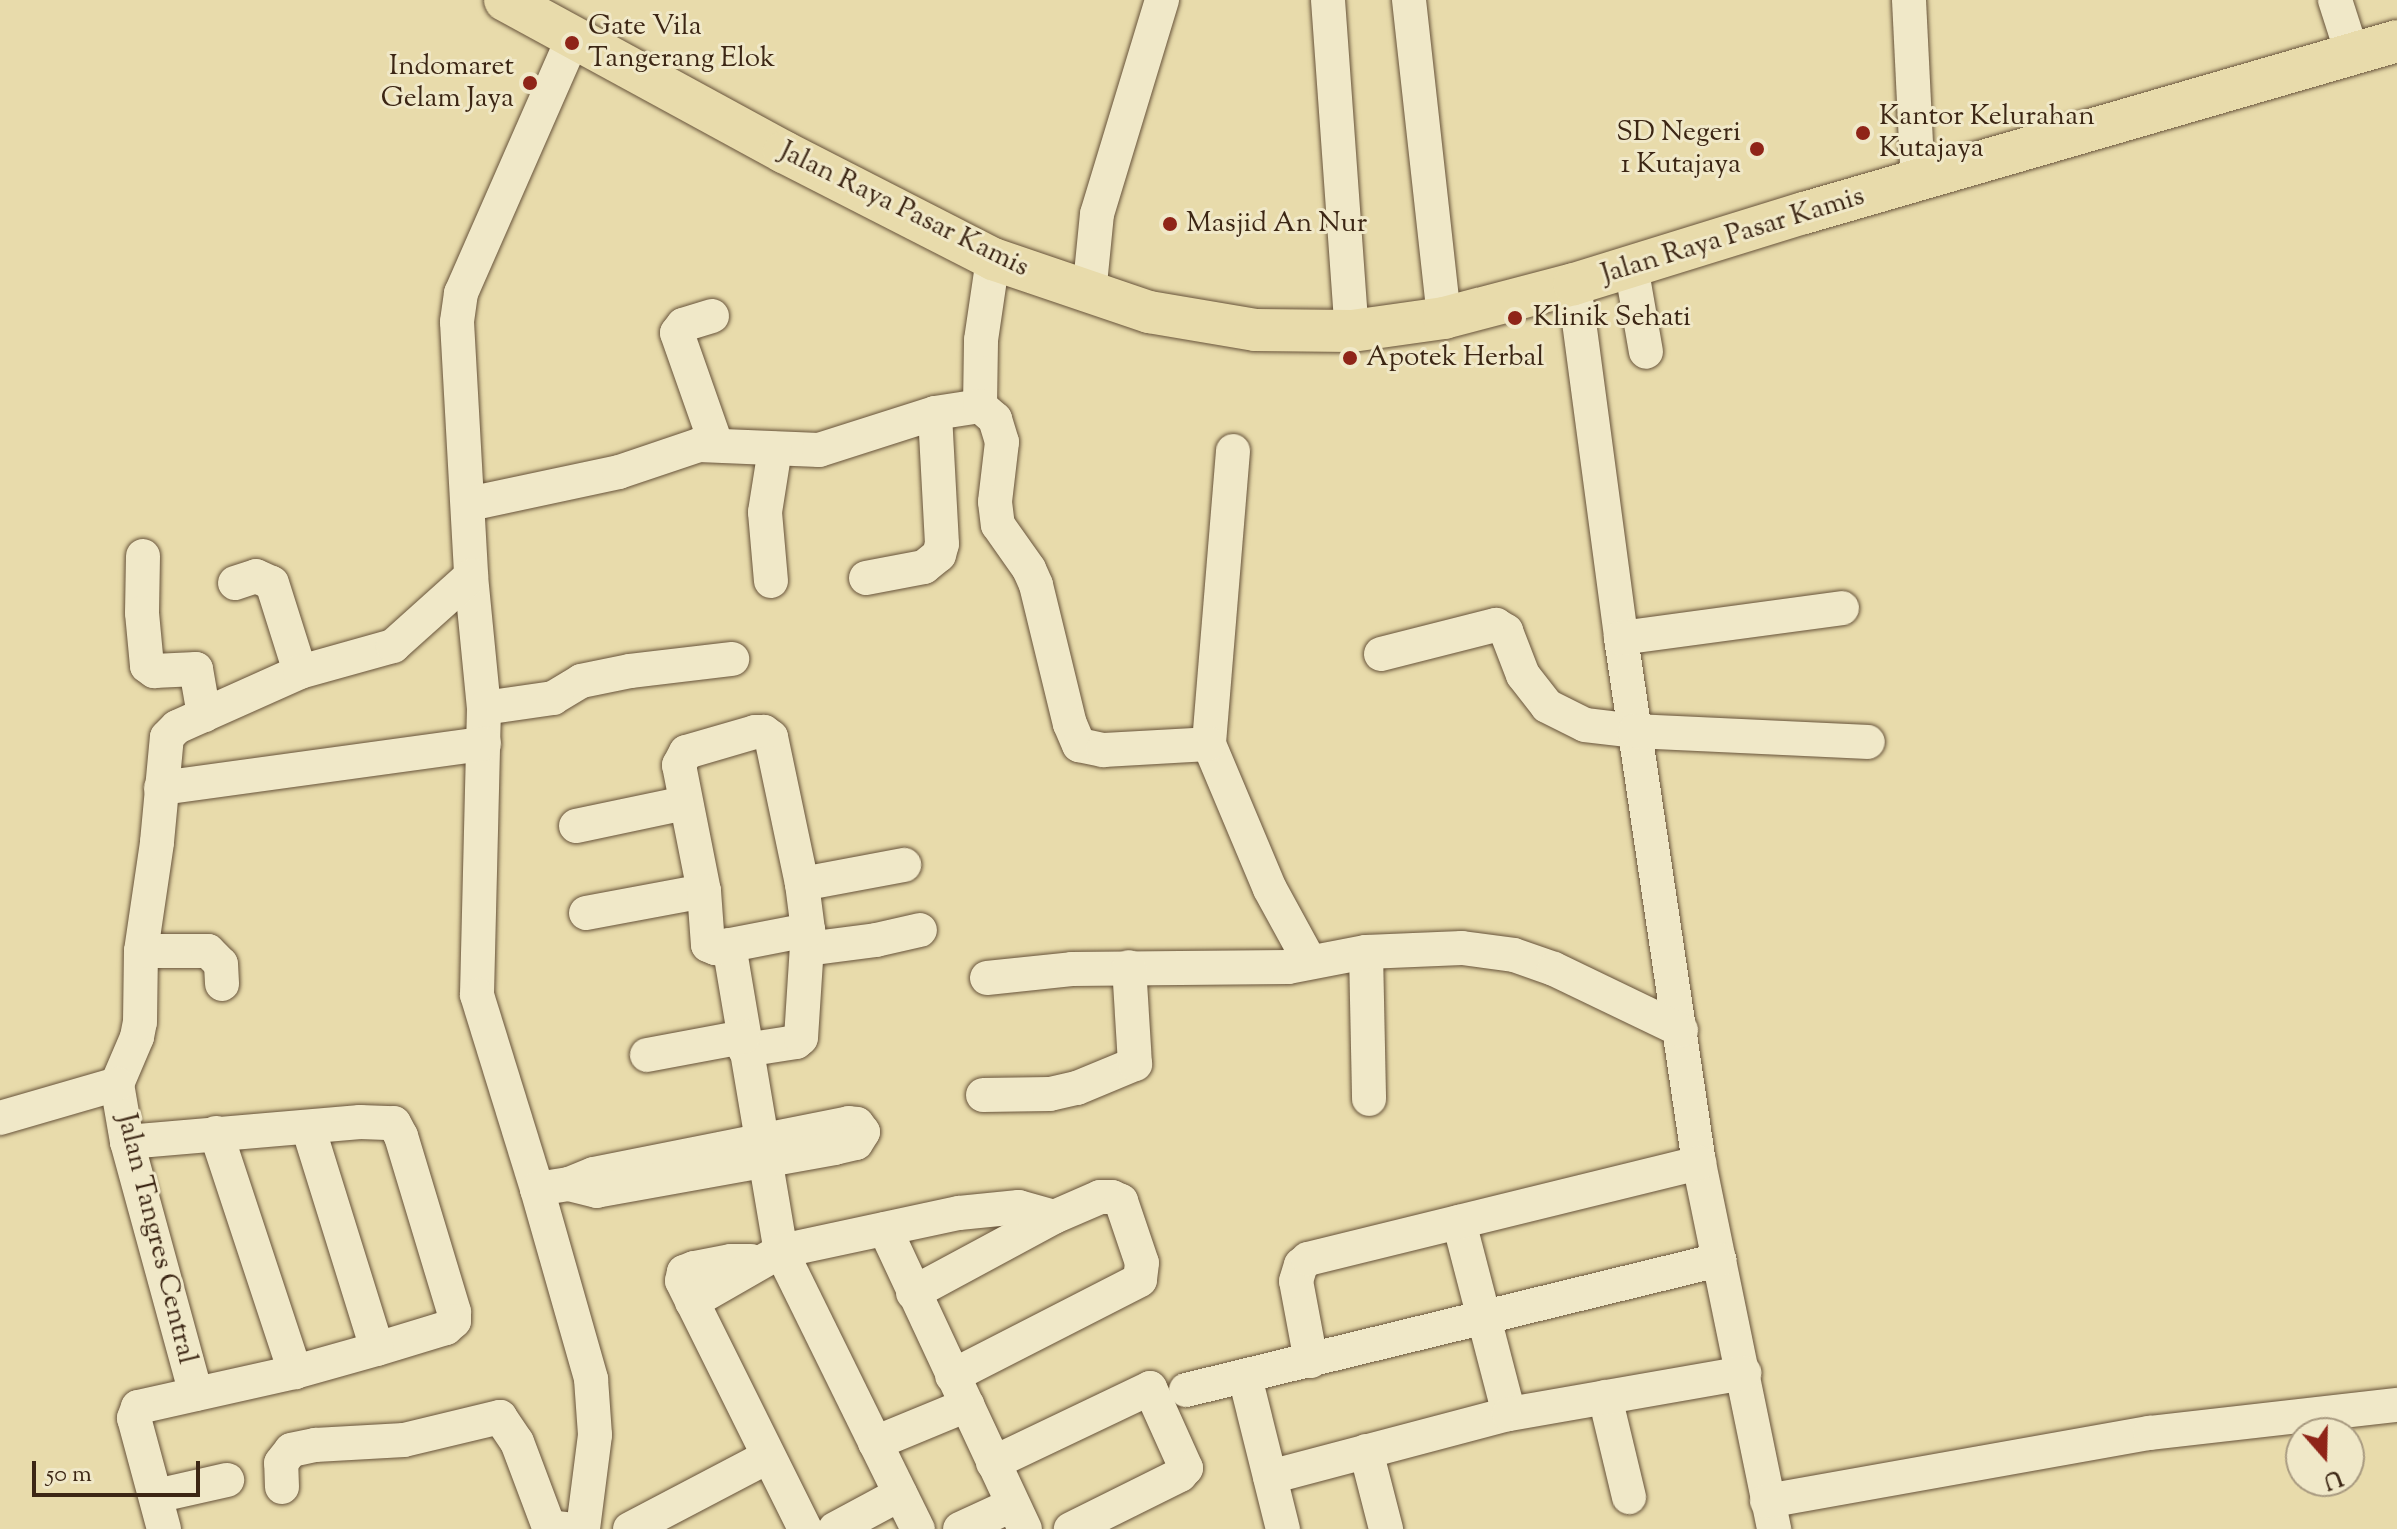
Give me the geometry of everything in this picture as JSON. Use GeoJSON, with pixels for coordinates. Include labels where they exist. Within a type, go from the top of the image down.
{"type":"FeatureCollection","features":[{"type":"Feature","properties":{"kind":"main road","name":"Jalan Raya Pasar Kamis"},"geometry":{"type":"LineString","coordinates":[[505,0],[784,152],[993,259],[1149,312],[1209,325],[1255,330],[1352,331],[1444,318],[1574,284],[2397,41]]}},
{"type":"Feature","properties":{"kind":"street"},"geometry":{"type":"LineString","coordinates":[[1089,294],[1097,214],[1162,0]]}},
{"type":"Feature","properties":{"kind":"street"},"geometry":{"type":"LineString","coordinates":[[1328,0],[1352,331]]}},
{"type":"Feature","properties":{"kind":"street"},"geometry":{"type":"LineString","coordinates":[[1409,0],[1444,318]]}},
{"type":"Feature","properties":{"kind":"street"},"geometry":{"type":"LineString","coordinates":[[1909,0],[1918,181]]}},
{"type":"Feature","properties":{"kind":"street"},"geometry":{"type":"LineString","coordinates":[[2335,0],[2352,53]]}},
{"type":"Feature","properties":{"kind":"street"},"geometry":{"type":"LineString","coordinates":[[573,38],[458,302],[457,322],[471,576],[484,708],[477,995],[553,1187],[595,1405],[594,1451],[583,1529]]}},
{"type":"Feature","properties":{"kind":"street"},"geometry":{"type":"LineString","coordinates":[[980,406],[981,340],[993,259]]}},
{"type":"Feature","properties":{"kind":"street"},"geometry":{"type":"LineString","coordinates":[[1631,266],[1646,352]]}},
{"type":"Feature","properties":{"kind":"street"},"geometry":{"type":"LineString","coordinates":[[1574,284],[1621,638],[1699,1163],[1771,1515],[2150,1433],[2397,1405]]}},
{"type":"Feature","properties":{"kind":"street"},"geometry":{"type":"LineString","coordinates":[[712,316],[683,325],[677,333],[716,444]]}},
{"type":"Feature","properties":{"kind":"street"},"geometry":{"type":"LineString","coordinates":[[469,504],[619,472],[699,445],[800,452],[836,447],[935,413],[980,406],[995,419],[1002,442],[995,502],[998,525],[1029,569],[1036,585],[1070,724],[1079,745],[1103,750],[1209,744]]}},
{"type":"Feature","properties":{"kind":"street"},"geometry":{"type":"LineString","coordinates":[[866,578],[924,567],[939,555],[942,544],[935,413]]}},
{"type":"Feature","properties":{"kind":"street"},"geometry":{"type":"LineString","coordinates":[[771,581],[765,512],[775,449]]}},
{"type":"Feature","properties":{"kind":"street"},"geometry":{"type":"LineString","coordinates":[[1233,451],[1209,744],[1270,889],[1310,962]]}},
{"type":"Feature","properties":{"kind":"street"},"geometry":{"type":"LineString","coordinates":[[143,556],[142,613],[147,666],[154,671],[196,669],[204,715]]}},
{"type":"Feature","properties":{"kind":"street"},"geometry":{"type":"LineString","coordinates":[[235,583],[262,576],[272,583],[300,672]]}},
{"type":"Feature","properties":{"kind":"street"},"geometry":{"type":"LineString","coordinates":[[0,1118],[117,1084],[137,1037],[141,951],[157,842],[167,737],[177,727],[300,672],[393,646],[471,576]]}},
{"type":"Feature","properties":{"kind":"street"},"geometry":{"type":"LineString","coordinates":[[1621,638],[1842,608]]}},
{"type":"Feature","properties":{"kind":"street"},"geometry":{"type":"LineString","coordinates":[[1381,654],[1499,626],[1506,631],[1523,675],[1547,706],[1585,725],[1635,731],[1868,742]]}},
{"type":"Feature","properties":{"kind":"street"},"geometry":{"type":"LineString","coordinates":[[484,708],[553,698],[581,681],[630,671],[732,659]]}},
{"type":"Feature","properties":{"kind":"street"},"geometry":{"type":"LineString","coordinates":[[647,1055],[744,1043],[796,1042],[801,1038],[807,939],[802,884],[775,747],[764,732],[718,740],[686,752],[679,765],[704,891],[706,942],[713,948],[807,939],[876,940],[920,930]]}},
{"type":"Feature","properties":{"kind":"street"},"geometry":{"type":"LineString","coordinates":[[161,788],[484,744]]}},
{"type":"Feature","properties":{"kind":"street"},"geometry":{"type":"LineString","coordinates":[[576,826],[685,803]]}},
{"type":"Feature","properties":{"kind":"street"},"geometry":{"type":"LineString","coordinates":[[802,884],[904,865]]}},
{"type":"Feature","properties":{"kind":"street"},"geometry":{"type":"LineString","coordinates":[[586,913],[704,891]]}},
{"type":"Feature","properties":{"kind":"street"},"geometry":{"type":"LineString","coordinates":[[729,945],[763,1151],[770,1256],[875,1443],[918,1529]]}},
{"type":"Feature","properties":{"kind":"street"},"geometry":{"type":"LineString","coordinates":[[987,978],[1072,969],[1266,967],[1366,952],[1462,948],[1514,955],[1554,969],[1681,1030]]}},
{"type":"Feature","properties":{"kind":"street"},"geometry":{"type":"LineString","coordinates":[[141,951],[208,951],[221,964],[222,984]]}},
{"type":"Feature","properties":{"kind":"street"},"geometry":{"type":"LineString","coordinates":[[1366,952],[1369,1099]]}},
{"type":"Feature","properties":{"kind":"street"},"geometry":{"type":"LineString","coordinates":[[983,1095],[1050,1094],[1077,1088],[1135,1064],[1129,967]]}},
{"type":"Feature","properties":{"kind":"street","name":"Jalan Tangres Central"},"geometry":{"type":"LineString","coordinates":[[117,1084],[127,1142],[196,1394]]}},
{"type":"Feature","properties":{"kind":"street"},"geometry":{"type":"LineString","coordinates":[[127,1142],[308,1127],[388,1122],[397,1125],[454,1319],[446,1328],[377,1349],[295,1372],[146,1403],[134,1411],[164,1529]]}},
{"type":"Feature","properties":{"kind":"street"},"geometry":{"type":"LineString","coordinates":[[308,1127],[377,1349]]}},
{"type":"Feature","properties":{"kind":"street"},"geometry":{"type":"LineString","coordinates":[[216,1133],[295,1372]]}},
{"type":"Feature","properties":{"kind":"street"},"geometry":{"type":"LineString","coordinates":[[553,1187],[594,1174],[763,1151]]}},
{"type":"Feature","properties":{"kind":"street"},"geometry":{"type":"LineString","coordinates":[[1311,1361],[1296,1281],[1305,1262],[1699,1163]]}},
{"type":"Feature","properties":{"kind":"street"},"geometry":{"type":"LineString","coordinates":[[875,1443],[1140,1280],[1142,1263],[1128,1216],[1118,1199],[1100,1197],[1054,1217],[913,1293]]}},
{"type":"Feature","properties":{"kind":"street"},"geometry":{"type":"LineString","coordinates":[[805,1529],[692,1302],[770,1256],[959,1213],[1019,1207],[1054,1217]]}},
{"type":"Feature","properties":{"kind":"street"},"geometry":{"type":"LineString","coordinates":[[1459,1222],[1509,1414]]}},
{"type":"Feature","properties":{"kind":"street"},"geometry":{"type":"LineString","coordinates":[[885,1229],[1019,1517],[960,1529]]}},
{"type":"Feature","properties":{"kind":"street"},"geometry":{"type":"LineString","coordinates":[[1186,1390],[1719,1260]]}},
{"type":"Feature","properties":{"kind":"street"},"geometry":{"type":"LineString","coordinates":[[1270,1477],[1509,1414],[1744,1373]]}},
{"type":"Feature","properties":{"kind":"street"},"geometry":{"type":"LineString","coordinates":[[1245,1377],[1283,1529]]}},
{"type":"Feature","properties":{"kind":"street"},"geometry":{"type":"LineString","coordinates":[[993,1463],[1150,1388],[1185,1460],[1184,1471],[1071,1529]]}},
{"type":"Feature","properties":{"kind":"street"},"geometry":{"type":"LineString","coordinates":[[1605,1397],[1629,1497]]}},
{"type":"Feature","properties":{"kind":"street"},"geometry":{"type":"LineString","coordinates":[[282,1487],[281,1463],[291,1450],[315,1445],[404,1440],[500,1417],[517,1442],[549,1527],[565,1529]]}},
{"type":"Feature","properties":{"kind":"street"},"geometry":{"type":"LineString","coordinates":[[1366,1451],[1386,1529]]}},
{"type":"Feature","properties":{"kind":"street"},"geometry":{"type":"LineString","coordinates":[[630,1529],[767,1457]]}},
{"type":"Feature","properties":{"kind":"street"},"geometry":{"type":"LineString","coordinates":[[156,1496],[227,1480]]}},
{"type":"Feature","properties":{"kind":"street"},"geometry":{"type":"LineString","coordinates":[[835,1529],[900,1494]]}},
{"type":"Feature","properties":{"kind":"place","name":"Gate Vila Tangerang Elok"},"geometry":{"type":"Point","coordinates":[572,43]}},
{"type":"Feature","properties":{"kind":"place","name":"Indomaret Gelam Jaya"},"geometry":{"type":"Point","coordinates":[530,83]}},
{"type":"Feature","properties":{"kind":"place","name":"Kantor Kelurahan Kutajaya"},"geometry":{"type":"Point","coordinates":[1863,133]}},
{"type":"Feature","properties":{"kind":"place","name":"SD Negeri 1 Kutajaya"},"geometry":{"type":"Point","coordinates":[1757,149]}},
{"type":"Feature","properties":{"kind":"place","name":"Masjid An Nur"},"geometry":{"type":"Point","coordinates":[1170,224]}},
{"type":"Feature","properties":{"kind":"place","name":"Klinik Sehati"},"geometry":{"type":"Point","coordinates":[1515,318]}},
{"type":"Feature","properties":{"kind":"place","name":"Apotek Herbal"},"geometry":{"type":"Point","coordinates":[1350,358]}}]}
